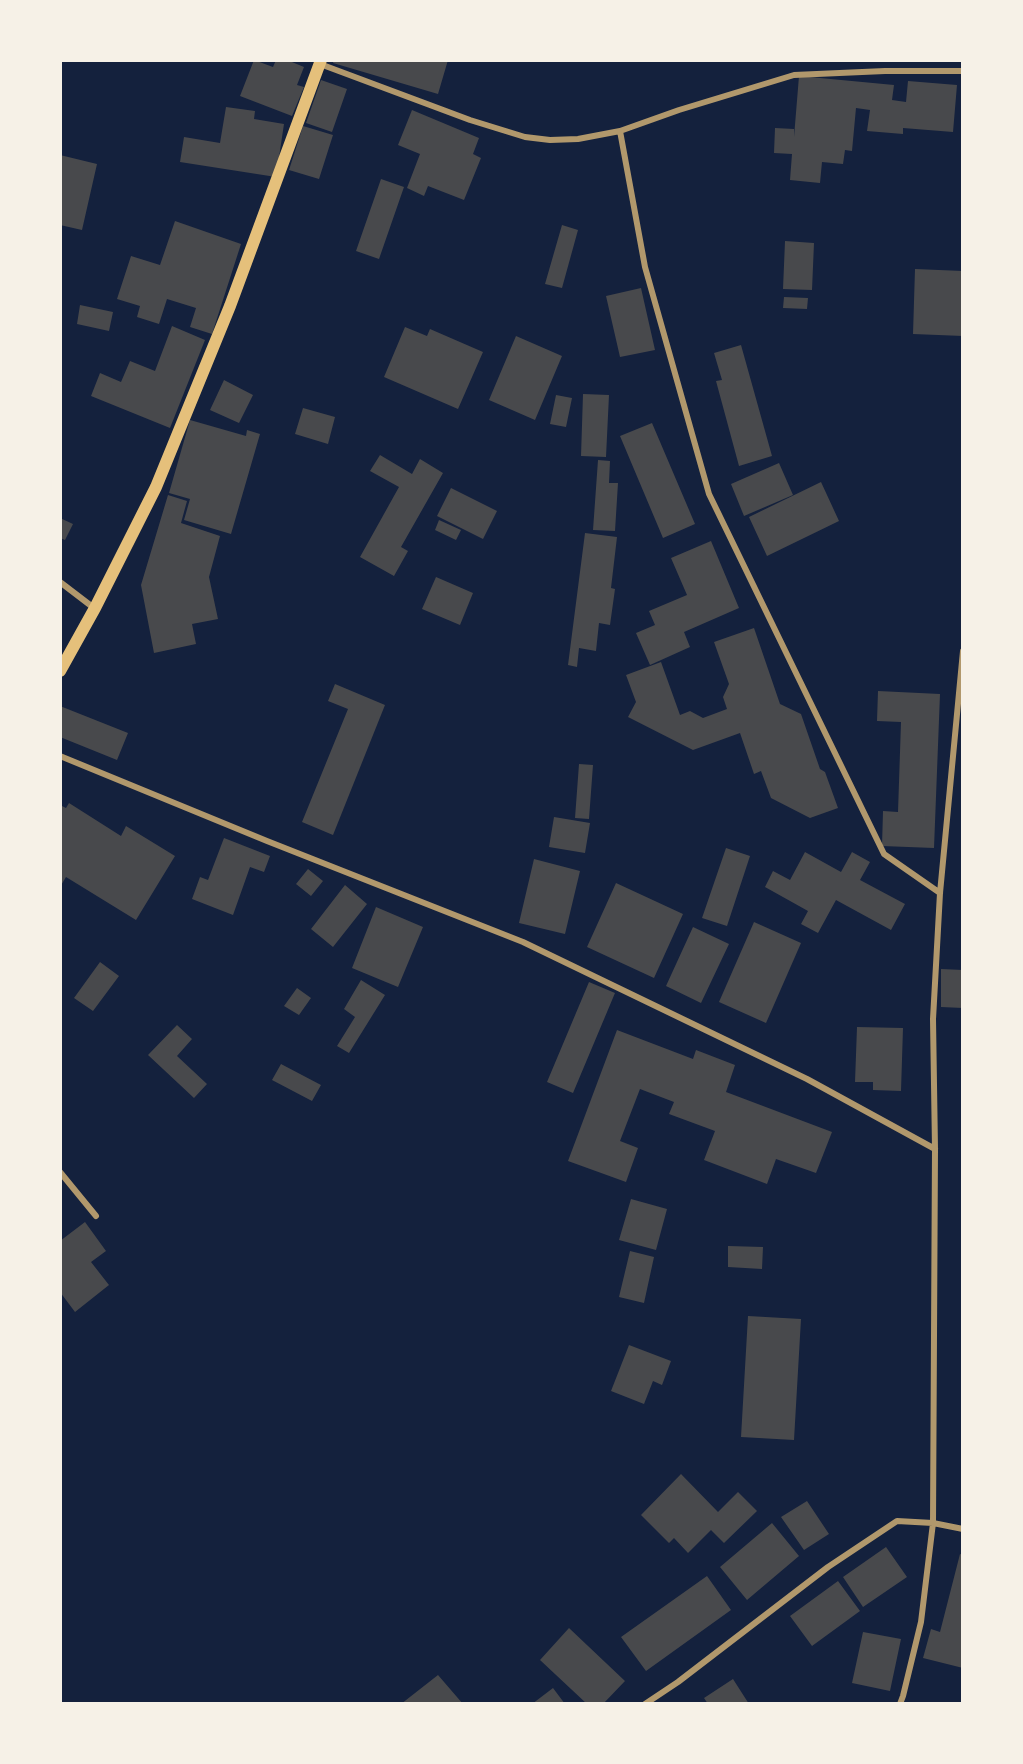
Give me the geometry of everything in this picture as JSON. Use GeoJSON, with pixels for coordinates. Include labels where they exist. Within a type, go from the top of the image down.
{"type":"FeatureCollection","features":[{"type":"Feature","properties":{"kind":"main road"},"geometry":{"type":"LineString","coordinates":[[60,671],[95,608],[156,487],[230,306],[320,62]]}},
{"type":"Feature","properties":{"kind":"street"},"geometry":{"type":"LineString","coordinates":[[320,62],[470,120],[525,136],[550,140],[578,139],[620,131],[679,110],[794,75],[885,71],[963,71]]}},
{"type":"Feature","properties":{"kind":"street"},"geometry":{"type":"LineString","coordinates":[[620,131],[645,267],[709,494],[884,854],[940,893]]}},
{"type":"Feature","properties":{"kind":"street"},"geometry":{"type":"LineString","coordinates":[[60,582],[95,608]]}},
{"type":"Feature","properties":{"kind":"street"},"geometry":{"type":"LineString","coordinates":[[900,1704],[921,1622],[933,1523],[935,1149],[933,1019],[940,893],[963,651]]}},
{"type":"Feature","properties":{"kind":"street"},"geometry":{"type":"LineString","coordinates":[[60,756],[523,942],[807,1079],[935,1149]]}},
{"type":"Feature","properties":{"kind":"street"},"geometry":{"type":"LineString","coordinates":[[60,1172],[96,1216]]}},
{"type":"Feature","properties":{"kind":"street"},"geometry":{"type":"LineString","coordinates":[[645,1704],[678,1682],[828,1567],[897,1521],[933,1523],[963,1529]]}},
{"type":"Feature","properties":{"kind":"building"},"geometry":{"type":"Polygon","coordinates":[[[254,60],[273,67],[276,60],[287,60],[304,67],[297,85],[304,87],[292,116],[240,96],[254,60]]]}},
{"type":"Feature","properties":{"kind":"building"},"geometry":{"type":"Polygon","coordinates":[[[334,60],[448,60],[438,94],[333,63],[334,60]]]}},
{"type":"Feature","properties":{"kind":"building"},"geometry":{"type":"Polygon","coordinates":[[[799,76],[894,85],[892,100],[906,102],[908,81],[957,85],[953,132],[903,128],[903,134],[867,131],[870,110],[856,108],[852,151],[845,150],[843,164],[822,162],[820,183],[790,180],[792,154],[774,153],[775,128],[794,129],[794,137],[799,76]]]}},
{"type":"Feature","properties":{"kind":"building"},"geometry":{"type":"Polygon","coordinates":[[[321,80],[347,89],[332,132],[306,123],[321,80]]]}},
{"type":"Feature","properties":{"kind":"building"},"geometry":{"type":"Polygon","coordinates":[[[226,107],[255,111],[254,119],[284,124],[276,177],[180,162],[184,137],[220,143],[226,107]]]}},
{"type":"Feature","properties":{"kind":"building"},"geometry":{"type":"Polygon","coordinates":[[[412,110],[479,138],[473,154],[481,158],[464,200],[428,186],[424,196],[407,188],[420,154],[398,145],[412,110]]]}},
{"type":"Feature","properties":{"kind":"building"},"geometry":{"type":"Polygon","coordinates":[[[303,126],[333,135],[319,179],[289,170],[303,126]]]}},
{"type":"Feature","properties":{"kind":"building"},"geometry":{"type":"Polygon","coordinates":[[[60,155],[97,164],[82,230],[60,225],[60,155]]]}},
{"type":"Feature","properties":{"kind":"building"},"geometry":{"type":"Polygon","coordinates":[[[381,179],[404,187],[379,259],[356,251],[381,179]]]}},
{"type":"Feature","properties":{"kind":"building"},"geometry":{"type":"Polygon","coordinates":[[[175,221],[241,244],[212,334],[190,327],[196,308],[167,299],[159,324],[137,317],[140,306],[117,299],[131,256],[160,265],[175,221]]]}},
{"type":"Feature","properties":{"kind":"building"},"geometry":{"type":"Polygon","coordinates":[[[562,225],[578,230],[562,288],[545,284],[562,225]]]}},
{"type":"Feature","properties":{"kind":"building"},"geometry":{"type":"Polygon","coordinates":[[[785,241],[814,243],[812,290],[783,289],[785,241]]]}},
{"type":"Feature","properties":{"kind":"building"},"geometry":{"type":"Polygon","coordinates":[[[915,269],[963,271],[963,336],[913,334],[915,269]]]}},
{"type":"Feature","properties":{"kind":"building"},"geometry":{"type":"Polygon","coordinates":[[[641,288],[655,350],[620,357],[606,296],[641,288]]]}},
{"type":"Feature","properties":{"kind":"building"},"geometry":{"type":"Polygon","coordinates":[[[784,297],[808,298],[807,309],[783,308],[784,297]]]}},
{"type":"Feature","properties":{"kind":"building"},"geometry":{"type":"Polygon","coordinates":[[[80,305],[113,312],[109,331],[77,324],[80,305]]]}},
{"type":"Feature","properties":{"kind":"building"},"geometry":{"type":"Polygon","coordinates":[[[172,326],[205,340],[170,428],[91,396],[100,373],[121,382],[130,361],[155,371],[172,326]]]}},
{"type":"Feature","properties":{"kind":"building"},"geometry":{"type":"Polygon","coordinates":[[[405,327],[427,336],[430,329],[483,352],[458,409],[384,377],[405,327]]]}},
{"type":"Feature","properties":{"kind":"building"},"geometry":{"type":"Polygon","coordinates":[[[516,336],[562,356],[535,420],[489,400],[516,336]]]}},
{"type":"Feature","properties":{"kind":"building"},"geometry":{"type":"Polygon","coordinates":[[[741,345],[772,456],[739,466],[716,381],[722,380],[714,353],[741,345]]]}},
{"type":"Feature","properties":{"kind":"building"},"geometry":{"type":"Polygon","coordinates":[[[224,380],[253,395],[239,423],[210,410],[224,380]]]}},
{"type":"Feature","properties":{"kind":"building"},"geometry":{"type":"Polygon","coordinates":[[[583,394],[609,395],[606,457],[581,456],[583,394]]]}},
{"type":"Feature","properties":{"kind":"building"},"geometry":{"type":"Polygon","coordinates":[[[556,395],[572,398],[566,427],[550,424],[556,395]]]}},
{"type":"Feature","properties":{"kind":"building"},"geometry":{"type":"Polygon","coordinates":[[[303,408],[335,417],[328,444],[295,434],[303,408]]]}},
{"type":"Feature","properties":{"kind":"building"},"geometry":{"type":"Polygon","coordinates":[[[190,420],[246,436],[247,430],[260,434],[231,534],[184,520],[190,499],[169,493],[190,420]]]}},
{"type":"Feature","properties":{"kind":"building"},"geometry":{"type":"Polygon","coordinates":[[[652,423],[695,524],[663,538],[620,436],[652,423]]]}},
{"type":"Feature","properties":{"kind":"building"},"geometry":{"type":"Polygon","coordinates":[[[380,455],[412,474],[420,459],[443,473],[401,547],[408,551],[394,576],[360,557],[399,487],[370,471],[380,455]]]}},
{"type":"Feature","properties":{"kind":"building"},"geometry":{"type":"Polygon","coordinates":[[[598,460],[610,461],[609,483],[618,483],[615,531],[593,530],[598,460]]]}},
{"type":"Feature","properties":{"kind":"building"},"geometry":{"type":"Polygon","coordinates":[[[779,463],[793,495],[744,516],[731,484],[779,463]]]}},
{"type":"Feature","properties":{"kind":"building"},"geometry":{"type":"Polygon","coordinates":[[[821,482],[839,521],[767,556],[749,517],[821,482]]]}},
{"type":"Feature","properties":{"kind":"building"},"geometry":{"type":"Polygon","coordinates":[[[451,488],[497,511],[483,539],[437,516],[451,488]]]}},
{"type":"Feature","properties":{"kind":"building"},"geometry":{"type":"Polygon","coordinates":[[[168,495],[187,501],[181,523],[220,536],[209,577],[218,619],[192,624],[196,644],[154,653],[141,585],[168,495]]]}},
{"type":"Feature","properties":{"kind":"building"},"geometry":{"type":"Polygon","coordinates":[[[60,518],[73,524],[65,540],[60,538],[60,518]]]}},
{"type":"Feature","properties":{"kind":"building"},"geometry":{"type":"Polygon","coordinates":[[[439,520],[461,530],[456,540],[435,530],[439,520]]]}},
{"type":"Feature","properties":{"kind":"building"},"geometry":{"type":"Polygon","coordinates":[[[585,533],[617,537],[611,588],[615,589],[610,625],[599,623],[596,651],[579,648],[577,667],[568,665],[585,533]]]}},
{"type":"Feature","properties":{"kind":"building"},"geometry":{"type":"Polygon","coordinates":[[[711,541],[739,608],[684,632],[690,647],[650,665],[636,633],[655,625],[649,611],[687,595],[671,558],[711,541]]]}},
{"type":"Feature","properties":{"kind":"building"},"geometry":{"type":"Polygon","coordinates":[[[436,577],[473,593],[460,625],[422,609],[436,577]]]}},
{"type":"Feature","properties":{"kind":"building"},"geometry":{"type":"Polygon","coordinates":[[[754,628],[780,704],[801,714],[820,769],[825,772],[838,808],[810,818],[771,798],[761,771],[754,774],[740,733],[693,750],[628,717],[636,702],[626,675],[661,662],[680,715],[690,711],[703,718],[727,709],[723,697],[729,684],[714,642],[754,628]]]}},
{"type":"Feature","properties":{"kind":"building"},"geometry":{"type":"Polygon","coordinates":[[[335,684],[385,705],[333,835],[302,822],[348,709],[328,701],[335,684]]]}},
{"type":"Feature","properties":{"kind":"building"},"geometry":{"type":"Polygon","coordinates":[[[878,691],[940,694],[934,848],[882,846],[883,811],[898,812],[901,722],[877,721],[878,691]]]}},
{"type":"Feature","properties":{"kind":"building"},"geometry":{"type":"Polygon","coordinates":[[[60,706],[128,733],[117,760],[60,737],[60,706]]]}},
{"type":"Feature","properties":{"kind":"building"},"geometry":{"type":"Polygon","coordinates":[[[579,764],[593,765],[589,819],[575,818],[579,764]]]}},
{"type":"Feature","properties":{"kind":"building"},"geometry":{"type":"Polygon","coordinates":[[[69,803],[121,836],[126,826],[175,856],[136,920],[66,877],[60,887],[60,805],[66,808],[69,803]]]}},
{"type":"Feature","properties":{"kind":"building"},"geometry":{"type":"Polygon","coordinates":[[[554,817],[590,823],[585,853],[549,847],[554,817]]]}},
{"type":"Feature","properties":{"kind":"building"},"geometry":{"type":"Polygon","coordinates":[[[224,838],[270,856],[264,872],[250,867],[233,915],[192,899],[200,877],[208,880],[224,838]]]}},
{"type":"Feature","properties":{"kind":"building"},"geometry":{"type":"Polygon","coordinates":[[[726,848],[750,856],[727,926],[702,918],[726,848]]]}},
{"type":"Feature","properties":{"kind":"building"},"geometry":{"type":"Polygon","coordinates":[[[805,852],[841,872],[852,852],[870,862],[860,880],[905,904],[891,930],[836,900],[818,933],[801,924],[808,911],[765,887],[773,871],[790,880],[805,852]]]}},
{"type":"Feature","properties":{"kind":"building"},"geometry":{"type":"Polygon","coordinates":[[[534,859],[580,871],[565,934],[519,923],[534,859]]]}},
{"type":"Feature","properties":{"kind":"building"},"geometry":{"type":"Polygon","coordinates":[[[308,869],[323,881],[311,896],[296,884],[308,869]]]}},
{"type":"Feature","properties":{"kind":"building"},"geometry":{"type":"Polygon","coordinates":[[[616,883],[683,914],[654,978],[587,947],[616,883]]]}},
{"type":"Feature","properties":{"kind":"building"},"geometry":{"type":"Polygon","coordinates":[[[345,885],[367,904],[333,947],[311,929],[345,885]]]}},
{"type":"Feature","properties":{"kind":"building"},"geometry":{"type":"Polygon","coordinates":[[[376,907],[423,927],[398,987],[352,968],[376,907]]]}},
{"type":"Feature","properties":{"kind":"building"},"geometry":{"type":"Polygon","coordinates":[[[754,922],[801,943],[766,1023],[719,1002],[754,922]]]}},
{"type":"Feature","properties":{"kind":"building"},"geometry":{"type":"Polygon","coordinates":[[[693,927],[729,944],[701,1003],[666,986],[693,927]]]}},
{"type":"Feature","properties":{"kind":"building"},"geometry":{"type":"Polygon","coordinates":[[[100,962],[119,976],[93,1011],[74,998],[100,962]]]}},
{"type":"Feature","properties":{"kind":"building"},"geometry":{"type":"Polygon","coordinates":[[[941,969],[963,970],[963,1008],[941,1007],[941,969]]]}},
{"type":"Feature","properties":{"kind":"building"},"geometry":{"type":"Polygon","coordinates":[[[361,980],[385,995],[349,1053],[337,1046],[355,1017],[344,1009],[361,980]]]}},
{"type":"Feature","properties":{"kind":"building"},"geometry":{"type":"Polygon","coordinates":[[[589,982],[615,993],[573,1093],[547,1082],[589,982]]]}},
{"type":"Feature","properties":{"kind":"building"},"geometry":{"type":"Polygon","coordinates":[[[297,988],[311,998],[299,1015],[284,1006],[297,988]]]}},
{"type":"Feature","properties":{"kind":"building"},"geometry":{"type":"Polygon","coordinates":[[[177,1025],[192,1039],[177,1056],[207,1084],[194,1098],[148,1055],[177,1025]]]}},
{"type":"Feature","properties":{"kind":"building"},"geometry":{"type":"Polygon","coordinates":[[[857,1027],[903,1028],[901,1091],[873,1090],[873,1082],[855,1082],[857,1027]]]}},
{"type":"Feature","properties":{"kind":"building"},"geometry":{"type":"Polygon","coordinates":[[[617,1030],[693,1059],[696,1050],[735,1065],[726,1092],[832,1132],[816,1173],[776,1159],[767,1184],[704,1160],[715,1131],[669,1114],[674,1102],[640,1089],[620,1141],[638,1148],[626,1182],[568,1161],[617,1030]]]}},
{"type":"Feature","properties":{"kind":"building"},"geometry":{"type":"Polygon","coordinates":[[[281,1064],[321,1085],[312,1101],[272,1080],[281,1064]]]}},
{"type":"Feature","properties":{"kind":"building"},"geometry":{"type":"Polygon","coordinates":[[[631,1199],[667,1209],[656,1250],[619,1240],[631,1199]]]}},
{"type":"Feature","properties":{"kind":"building"},"geometry":{"type":"Polygon","coordinates":[[[85,1222],[106,1251],[91,1262],[109,1285],[75,1312],[60,1292],[60,1241],[85,1222]]]}},
{"type":"Feature","properties":{"kind":"building"},"geometry":{"type":"Polygon","coordinates":[[[728,1246],[763,1247],[762,1269],[728,1267],[728,1246]]]}},
{"type":"Feature","properties":{"kind":"building"},"geometry":{"type":"Polygon","coordinates":[[[630,1251],[654,1257],[644,1303],[619,1297],[630,1251]]]}},
{"type":"Feature","properties":{"kind":"building"},"geometry":{"type":"Polygon","coordinates":[[[748,1316],[801,1319],[794,1440],[741,1437],[748,1316]]]}},
{"type":"Feature","properties":{"kind":"building"},"geometry":{"type":"Polygon","coordinates":[[[629,1345],[671,1361],[662,1385],[653,1381],[644,1404],[611,1391],[629,1345]]]}},
{"type":"Feature","properties":{"kind":"building"},"geometry":{"type":"Polygon","coordinates":[[[681,1474],[718,1512],[738,1492],[757,1511],[724,1543],[711,1530],[688,1553],[674,1538],[669,1543],[641,1515],[681,1474]]]}},
{"type":"Feature","properties":{"kind":"building"},"geometry":{"type":"Polygon","coordinates":[[[807,1501],[829,1534],[804,1550],[781,1517],[807,1501]]]}},
{"type":"Feature","properties":{"kind":"building"},"geometry":{"type":"Polygon","coordinates":[[[772,1523],[799,1556],[747,1600],[720,1567],[772,1523]]]}},
{"type":"Feature","properties":{"kind":"building"},"geometry":{"type":"Polygon","coordinates":[[[886,1547],[907,1577],[863,1607],[843,1577],[886,1547]]]}},
{"type":"Feature","properties":{"kind":"building"},"geometry":{"type":"Polygon","coordinates":[[[960,1554],[963,1555],[963,1668],[923,1658],[931,1629],[940,1632],[960,1554]]]}},
{"type":"Feature","properties":{"kind":"building"},"geometry":{"type":"Polygon","coordinates":[[[707,1576],[731,1610],[646,1671],[621,1637],[707,1576]]]}},
{"type":"Feature","properties":{"kind":"building"},"geometry":{"type":"Polygon","coordinates":[[[838,1581],[860,1611],[812,1646],[790,1616],[838,1581]]]}},
{"type":"Feature","properties":{"kind":"building"},"geometry":{"type":"Polygon","coordinates":[[[569,1628],[625,1681],[603,1704],[587,1704],[540,1660],[569,1628]]]}},
{"type":"Feature","properties":{"kind":"building"},"geometry":{"type":"Polygon","coordinates":[[[863,1632],[901,1639],[890,1691],[852,1683],[863,1632]]]}},
{"type":"Feature","properties":{"kind":"building"},"geometry":{"type":"Polygon","coordinates":[[[438,1675],[463,1704],[401,1704],[438,1675]]]}},
{"type":"Feature","properties":{"kind":"building"},"geometry":{"type":"Polygon","coordinates":[[[733,1679],[749,1704],[708,1704],[704,1698],[733,1679]]]}},
{"type":"Feature","properties":{"kind":"building"},"geometry":{"type":"Polygon","coordinates":[[[553,1688],[565,1704],[532,1704],[553,1688]]]}}]}
